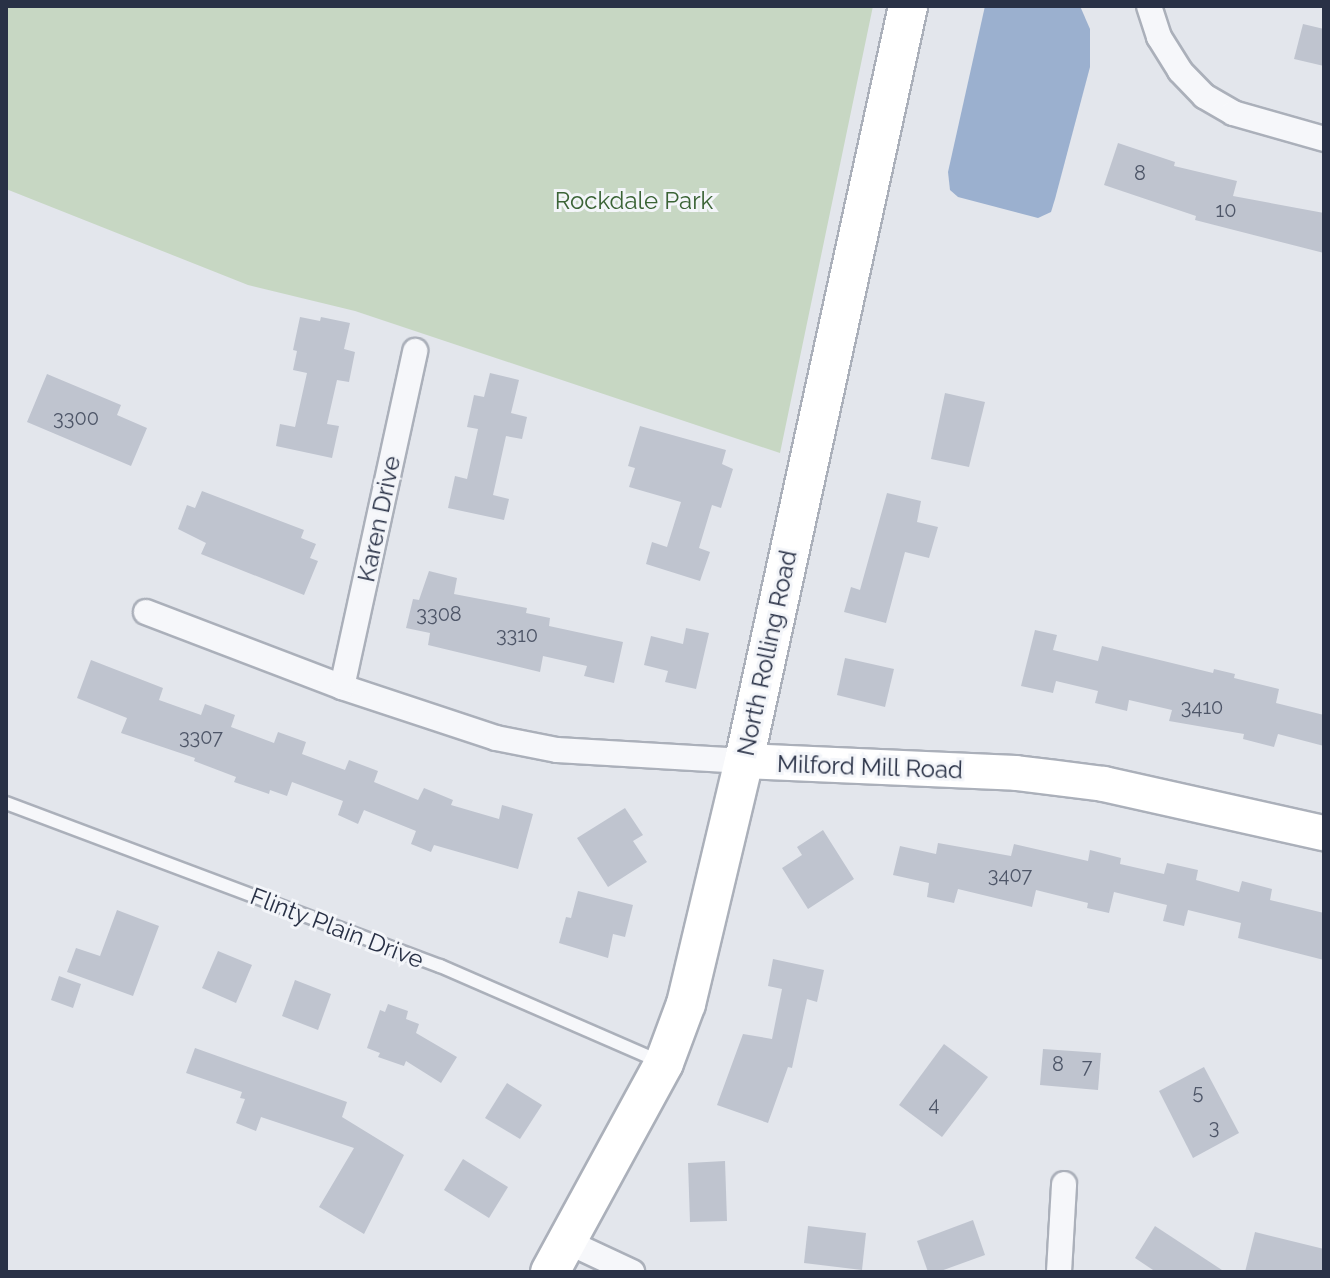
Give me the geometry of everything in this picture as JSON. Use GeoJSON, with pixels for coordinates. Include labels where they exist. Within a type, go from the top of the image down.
{"type":"FeatureCollection","features":[{"type":"Feature","properties":{"kind":"main road","name":"North Rolling Road"},"geometry":{"type":"LineString","coordinates":[[559,1257],[664,1063],[686,1004],[744,761],[908,6]]}},
{"type":"Feature","properties":{"kind":"main road","name":"Milford Mill Road"},"geometry":{"type":"LineString","coordinates":[[744,761],[1016,773],[1075,780],[1202,803],[1324,833]]}},
{"type":"Feature","properties":{"kind":"street"},"geometry":{"type":"LineString","coordinates":[[1149,6],[1159,37],[1180,71],[1204,96],[1233,113],[1324,139]]}},
{"type":"Feature","properties":{"kind":"street","name":"Karen Drive"},"geometry":{"type":"LineString","coordinates":[[342,687],[415,351]]}},
{"type":"Feature","properties":{"kind":"street","name":"Milford Mill Road"},"geometry":{"type":"LineString","coordinates":[[146,612],[342,687],[496,738],[557,750],[744,761]]}},
{"type":"Feature","properties":{"kind":"street"},"geometry":{"type":"LineString","coordinates":[[1059,1272],[1064,1184]]}},
{"type":"Feature","properties":{"kind":"street"},"geometry":{"type":"LineString","coordinates":[[559,1257],[632,1272]]}},
{"type":"Feature","properties":{"kind":"lane","name":"Flinty Plain Drive"},"geometry":{"type":"LineString","coordinates":[[6,803],[440,966],[664,1063]]}},
{"type":"Feature","properties":{"kind":"green space","name":"Rockdale Park"},"geometry":{"type":"Polygon","coordinates":[[[6,6],[873,6],[780,453],[355,311],[248,285],[6,189],[6,6]]]}},
{"type":"Feature","properties":{"kind":"water"},"geometry":{"type":"Polygon","coordinates":[[[985,6],[1080,6],[1090,29],[1090,67],[1055,199],[1051,212],[1038,218],[958,197],[950,190],[948,172],[985,6]]]}},
{"type":"Feature","properties":{"kind":"building"},"geometry":{"type":"Polygon","coordinates":[[[1303,24],[1324,29],[1324,66],[1294,59],[1303,24]]]}},
{"type":"Feature","properties":{"kind":"building"},"geometry":{"type":"Polygon","coordinates":[[[1118,143],[1175,162],[1174,166],[1237,181],[1233,196],[1324,213],[1324,253],[1195,220],[1196,216],[1104,185],[1118,143]]]}},
{"type":"Feature","properties":{"kind":"building"},"geometry":{"type":"Polygon","coordinates":[[[300,317],[320,321],[321,317],[350,323],[344,349],[355,352],[349,382],[337,380],[327,424],[339,426],[332,458],[276,446],[280,424],[295,427],[307,373],[293,370],[297,351],[293,350],[300,317]]]}},
{"type":"Feature","properties":{"kind":"building"},"geometry":{"type":"Polygon","coordinates":[[[490,373],[519,380],[511,413],[527,417],[522,439],[506,436],[493,495],[509,499],[504,520],[448,508],[455,476],[467,479],[478,429],[467,427],[474,395],[484,397],[490,373]]]}},
{"type":"Feature","properties":{"kind":"building"},"geometry":{"type":"Polygon","coordinates":[[[47,374],[121,405],[117,415],[147,428],[131,466],[27,422],[47,374]]]}},
{"type":"Feature","properties":{"kind":"building"},"geometry":{"type":"Polygon","coordinates":[[[945,393],[985,402],[969,467],[931,459],[945,393]]]}},
{"type":"Feature","properties":{"kind":"building"},"geometry":{"type":"Polygon","coordinates":[[[640,426],[726,450],[722,464],[733,469],[721,508],[712,505],[699,548],[710,552],[700,581],[646,564],[652,542],[667,547],[681,502],[629,487],[635,468],[628,466],[640,426]]]}},
{"type":"Feature","properties":{"kind":"building"},"geometry":{"type":"Polygon","coordinates":[[[202,491],[304,530],[301,538],[316,544],[310,558],[318,561],[304,595],[201,554],[206,543],[178,529],[187,505],[195,508],[202,491]]]}},
{"type":"Feature","properties":{"kind":"building"},"geometry":{"type":"Polygon","coordinates":[[[887,493],[921,501],[917,522],[938,527],[929,558],[905,552],[886,623],[844,612],[851,587],[860,590],[887,493]]]}},
{"type":"Feature","properties":{"kind":"building"},"geometry":{"type":"Polygon","coordinates":[[[429,571],[457,578],[454,594],[527,608],[526,613],[550,618],[549,626],[623,642],[614,683],[584,676],[587,666],[543,656],[540,672],[428,645],[430,633],[406,628],[413,599],[419,600],[429,571]]]}},
{"type":"Feature","properties":{"kind":"building"},"geometry":{"type":"Polygon","coordinates":[[[686,628],[709,633],[696,689],[665,682],[668,671],[644,665],[651,636],[683,644],[686,628]]]}},
{"type":"Feature","properties":{"kind":"building"},"geometry":{"type":"Polygon","coordinates":[[[1035,630],[1057,635],[1053,650],[1098,661],[1102,646],[1213,673],[1214,669],[1235,674],[1234,678],[1279,689],[1276,703],[1324,715],[1324,746],[1278,734],[1274,747],[1243,739],[1244,734],[1169,721],[1172,710],[1129,700],[1127,711],[1095,703],[1098,691],[1056,681],[1053,693],[1021,686],[1035,630]]]}},
{"type":"Feature","properties":{"kind":"building"},"geometry":{"type":"Polygon","coordinates":[[[845,658],[894,669],[885,707],[837,695],[845,658]]]}},
{"type":"Feature","properties":{"kind":"building"},"geometry":{"type":"Polygon","coordinates":[[[91,660],[163,688],[159,700],[201,715],[205,704],[235,715],[231,727],[274,743],[278,732],[306,742],[302,754],[345,770],[349,760],[378,771],[374,782],[418,800],[424,788],[453,800],[451,805],[499,819],[502,805],[533,814],[518,869],[434,845],[431,852],[411,844],[416,831],[364,810],[358,824],[338,815],[343,801],[292,782],[287,796],[270,790],[269,794],[234,782],[236,777],[194,761],[195,758],[121,733],[127,718],[77,698],[91,660]]]}},
{"type":"Feature","properties":{"kind":"building"},"geometry":{"type":"Polygon","coordinates":[[[625,808],[643,835],[633,841],[647,862],[608,887],[577,838],[625,808]]]}},
{"type":"Feature","properties":{"kind":"building"},"geometry":{"type":"Polygon","coordinates":[[[823,830],[854,879],[808,909],[782,868],[802,855],[797,847],[823,830]]]}},
{"type":"Feature","properties":{"kind":"building"},"geometry":{"type":"Polygon","coordinates":[[[938,843],[1011,856],[1014,844],[1088,861],[1090,850],[1121,858],[1120,864],[1164,874],[1167,863],[1198,870],[1196,880],[1239,892],[1242,881],[1272,889],[1270,900],[1324,913],[1324,960],[1238,938],[1241,923],[1188,910],[1184,926],[1163,921],[1167,905],[1114,892],[1109,913],[1087,908],[1088,903],[1036,890],[1032,907],[958,889],[954,903],[927,897],[929,883],[893,875],[900,846],[936,854],[938,843]]]}},
{"type":"Feature","properties":{"kind":"building"},"geometry":{"type":"Polygon","coordinates":[[[578,891],[633,905],[625,937],[613,934],[608,958],[559,943],[566,917],[571,918],[578,891]]]}},
{"type":"Feature","properties":{"kind":"building"},"geometry":{"type":"Polygon","coordinates":[[[117,910],[159,926],[133,996],[67,972],[76,948],[100,956],[117,910]]]}},
{"type":"Feature","properties":{"kind":"building"},"geometry":{"type":"Polygon","coordinates":[[[218,951],[252,965],[236,1003],[202,988],[218,951]]]}},
{"type":"Feature","properties":{"kind":"building"},"geometry":{"type":"Polygon","coordinates":[[[773,959],[824,970],[817,1002],[807,999],[792,1068],[788,1067],[768,1123],[717,1105],[743,1034],[772,1039],[782,989],[768,986],[773,959]]]}},
{"type":"Feature","properties":{"kind":"building"},"geometry":{"type":"Polygon","coordinates":[[[59,976],[81,984],[73,1008],[51,1000],[59,976]]]}},
{"type":"Feature","properties":{"kind":"building"},"geometry":{"type":"Polygon","coordinates":[[[295,980],[331,994],[318,1030],[282,1016],[295,980]]]}},
{"type":"Feature","properties":{"kind":"building"},"geometry":{"type":"Polygon","coordinates":[[[388,1004],[408,1011],[406,1019],[419,1024],[416,1033],[457,1057],[441,1083],[406,1061],[404,1066],[378,1057],[380,1053],[367,1048],[380,1010],[385,1012],[388,1004]]]}},
{"type":"Feature","properties":{"kind":"building"},"geometry":{"type":"Polygon","coordinates":[[[944,1044],[988,1077],[942,1137],[899,1105],[944,1044]]]}},
{"type":"Feature","properties":{"kind":"building"},"geometry":{"type":"Polygon","coordinates":[[[195,1048],[347,1102],[342,1117],[404,1155],[364,1234],[319,1207],[354,1148],[261,1117],[256,1131],[236,1123],[245,1099],[240,1098],[242,1092],[186,1073],[195,1048]]]}},
{"type":"Feature","properties":{"kind":"building"},"geometry":{"type":"Polygon","coordinates":[[[1043,1049],[1101,1053],[1098,1090],[1040,1085],[1043,1049]]]}},
{"type":"Feature","properties":{"kind":"building"},"geometry":{"type":"Polygon","coordinates":[[[1204,1067],[1239,1133],[1193,1158],[1159,1091],[1204,1067]]]}},
{"type":"Feature","properties":{"kind":"building"},"geometry":{"type":"Polygon","coordinates":[[[507,1083],[542,1105],[520,1139],[485,1118],[507,1083]]]}},
{"type":"Feature","properties":{"kind":"building"},"geometry":{"type":"Polygon","coordinates":[[[463,1159],[508,1187],[489,1218],[444,1190],[463,1159]]]}},
{"type":"Feature","properties":{"kind":"building"},"geometry":{"type":"Polygon","coordinates":[[[725,1161],[727,1221],[690,1222],[688,1163],[725,1161]]]}},
{"type":"Feature","properties":{"kind":"building"},"geometry":{"type":"Polygon","coordinates":[[[973,1220],[985,1255],[938,1272],[928,1272],[917,1241],[973,1220]]]}},
{"type":"Feature","properties":{"kind":"building"},"geometry":{"type":"Polygon","coordinates":[[[808,1226],[866,1233],[862,1270],[804,1263],[808,1226]]]}},
{"type":"Feature","properties":{"kind":"building"},"geometry":{"type":"Polygon","coordinates":[[[1155,1226],[1225,1272],[1156,1272],[1135,1258],[1155,1226]]]}},
{"type":"Feature","properties":{"kind":"building"},"geometry":{"type":"Polygon","coordinates":[[[1255,1232],[1324,1249],[1324,1272],[1245,1272],[1255,1232]]]}}]}
